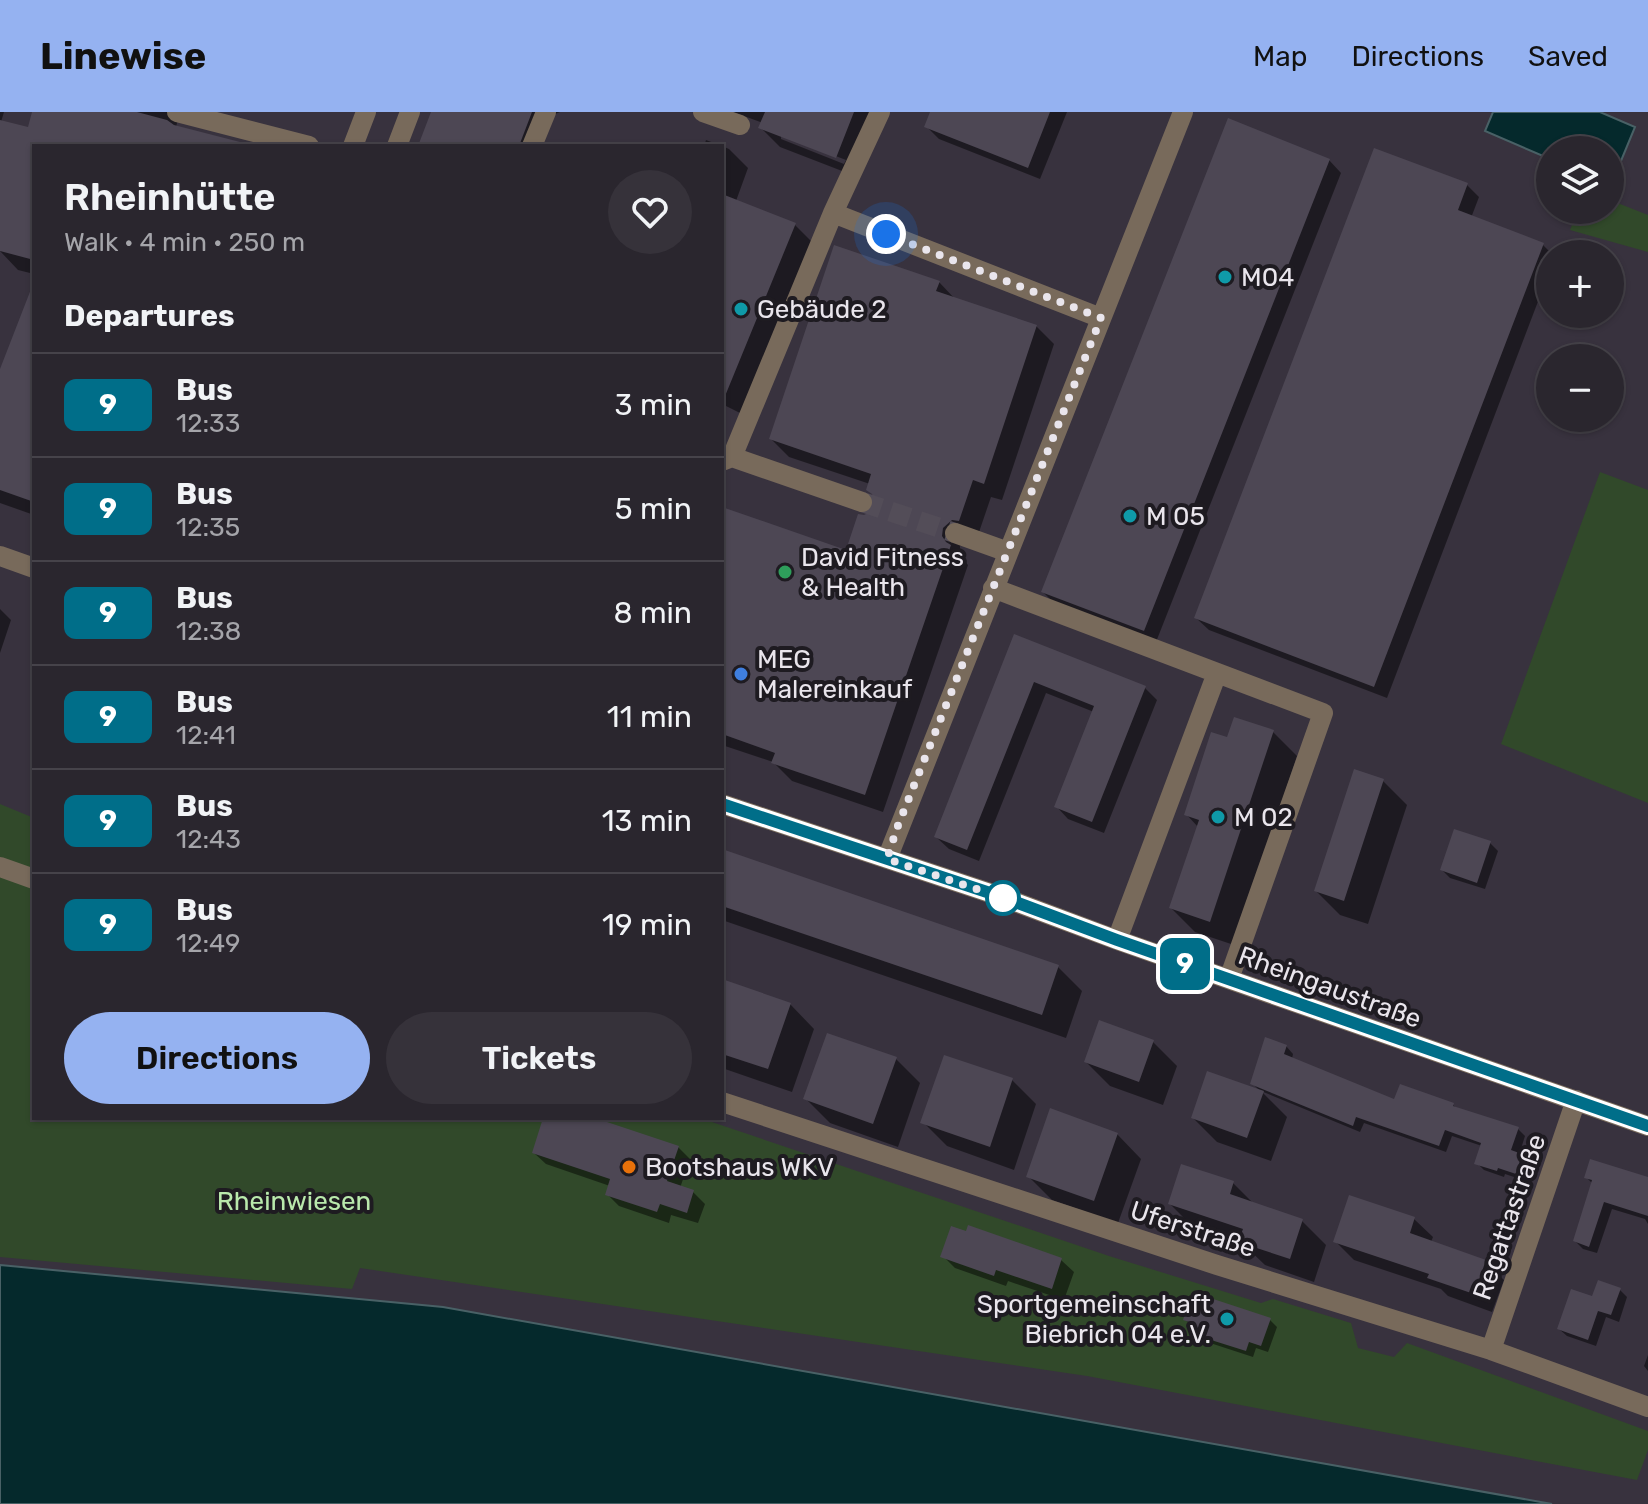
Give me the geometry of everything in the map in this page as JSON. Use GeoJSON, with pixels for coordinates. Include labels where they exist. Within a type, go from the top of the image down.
{"type":"FeatureCollection","features":[{"type":"Feature","properties":{"kind":"street"},"geometry":{"type":"LineString","coordinates":[[177,112],[301,144]]}},
{"type":"Feature","properties":{"kind":"street"},"geometry":{"type":"LineString","coordinates":[[354,144],[366,112]]}},
{"type":"Feature","properties":{"kind":"street"},"geometry":{"type":"LineString","coordinates":[[398,144],[410,112]]}},
{"type":"Feature","properties":{"kind":"street"},"geometry":{"type":"LineString","coordinates":[[533,144],[546,112]]}},
{"type":"Feature","properties":{"kind":"street"},"geometry":{"type":"LineString","coordinates":[[703,112],[740,125]]}},
{"type":"Feature","properties":{"kind":"street"},"geometry":{"type":"LineString","coordinates":[[862,502],[727,459],[880,112]]}},
{"type":"Feature","properties":{"kind":"street"},"geometry":{"type":"LineString","coordinates":[[887,859],[1183,112]]}},
{"type":"Feature","properties":{"kind":"street"},"geometry":{"type":"LineString","coordinates":[[833,213],[1101,318]]}},
{"type":"Feature","properties":{"kind":"street"},"geometry":{"type":"LineString","coordinates":[[955,533],[1008,552]]}},
{"type":"Feature","properties":{"kind":"street"},"geometry":{"type":"LineString","coordinates":[[0,556],[32,567]]}},
{"type":"Feature","properties":{"kind":"street"},"geometry":{"type":"LineString","coordinates":[[993,588],[1323,713],[1229,979]]}},
{"type":"Feature","properties":{"kind":"street"},"geometry":{"type":"LineString","coordinates":[[1117,940],[1217,673]]}},
{"type":"Feature","properties":{"kind":"street","name":"Rheingaustraße"},"geometry":{"type":"LineString","coordinates":[[724,805],[1002,897],[1648,1126]]}},
{"type":"Feature","properties":{"kind":"street"},"geometry":{"type":"LineString","coordinates":[[0,867],[32,878]]}},
{"type":"Feature","properties":{"kind":"street","name":"Regattastraße"},"geometry":{"type":"LineString","coordinates":[[1491,1350],[1576,1100]]}},
{"type":"Feature","properties":{"kind":"street","name":"Uferstraße"},"geometry":{"type":"LineString","coordinates":[[724,1103],[1217,1265],[1491,1350],[1648,1407]]}},
{"type":"Feature","properties":{"kind":"green space"},"geometry":{"type":"Polygon","coordinates":[[[1624,206],[1648,215],[1648,252],[1624,245],[1624,240],[1605,240],[1570,230],[1572,224],[1624,224],[1624,206]]]}},
{"type":"Feature","properties":{"kind":"green space"},"geometry":{"type":"Polygon","coordinates":[[[1600,472],[1648,490],[1648,803],[1501,744],[1600,472]]]}},
{"type":"Feature","properties":{"kind":"green space"},"geometry":{"type":"Polygon","coordinates":[[[0,804],[32,817],[32,869],[0,859],[0,804]]]}},
{"type":"Feature","properties":{"kind":"green space","name":"Rheinwiesen"},"geometry":{"type":"Polygon","coordinates":[[[0,875],[32,885],[32,1120],[706,1120],[1109,1256],[1261,1303],[1273,1299],[1351,1323],[1358,1348],[1394,1357],[1407,1343],[1648,1431],[1648,1450],[1637,1480],[1087,1376],[360,1268],[352,1289],[0,1257],[0,875]]]}},
{"type":"Feature","properties":{"kind":"shaded area"},"geometry":{"type":"Polygon","coordinates":[[[1493,112],[1600,112],[1635,127],[1624,154],[1624,136],[1536,136],[1536,153],[1485,131],[1493,112]]]}},
{"type":"Feature","properties":{"kind":"shaded area"},"geometry":{"type":"Polygon","coordinates":[[[0,1265],[443,1307],[1552,1504],[0,1504],[0,1265]]]}},
{"type":"Feature","properties":{"kind":"building"},"geometry":{"type":"Polygon","coordinates":[[[32,112],[137,112],[240,144],[32,144],[32,259],[0,251],[0,120],[28,127],[32,112]]]}},
{"type":"Feature","properties":{"kind":"building"},"geometry":{"type":"Polygon","coordinates":[[[431,112],[532,112],[520,144],[419,144],[431,112]]]}},
{"type":"Feature","properties":{"kind":"building"},"geometry":{"type":"Polygon","coordinates":[[[765,112],[854,112],[836,158],[758,128],[765,112]]]}},
{"type":"Feature","properties":{"kind":"building"},"geometry":{"type":"Polygon","coordinates":[[[930,112],[1050,112],[1028,168],[924,127],[930,112]]]}},
{"type":"Feature","properties":{"kind":"building"},"geometry":{"type":"Polygon","coordinates":[[[1228,118],[1330,159],[1144,631],[1041,592],[1228,118]]]}},
{"type":"Feature","properties":{"kind":"building"},"geometry":{"type":"Polygon","coordinates":[[[1374,148],[1468,183],[1458,210],[1536,240],[1536,264],[1374,687],[1194,618],[1374,148]]]}},
{"type":"Feature","properties":{"kind":"building","name":"Gebäude 2"},"geometry":{"type":"Polygon","coordinates":[[[724,195],[796,223],[724,399],[724,195]]]}},
{"type":"Feature","properties":{"kind":"building"},"geometry":{"type":"Polygon","coordinates":[[[834,245],[940,281],[936,291],[1037,325],[984,484],[973,480],[959,521],[952,520],[943,528],[942,536],[951,545],[865,795],[771,763],[775,753],[724,735],[724,508],[846,550],[858,514],[870,512],[874,505],[872,494],[866,490],[871,474],[769,439],[834,245]]]}},
{"type":"Feature","properties":{"kind":"building"},"geometry":{"type":"Polygon","coordinates":[[[32,287],[32,501],[0,490],[0,369],[32,287]]]}},
{"type":"Feature","properties":{"kind":"building"},"geometry":{"type":"Polygon","coordinates":[[[1014,634],[1146,686],[1092,822],[1054,807],[1094,706],[1034,682],[967,850],[934,837],[1014,634]]]}},
{"type":"Feature","properties":{"kind":"building","name":"M 02"},"geometry":{"type":"Polygon","coordinates":[[[1234,717],[1274,730],[1210,922],[1169,908],[1199,820],[1184,815],[1211,732],[1227,737],[1234,717]]]}},
{"type":"Feature","properties":{"kind":"building"},"geometry":{"type":"Polygon","coordinates":[[[1354,769],[1384,779],[1344,901],[1314,891],[1354,769]]]}},
{"type":"Feature","properties":{"kind":"building"},"geometry":{"type":"Polygon","coordinates":[[[1454,829],[1491,841],[1477,883],[1440,870],[1454,829]]]}},
{"type":"Feature","properties":{"kind":"building"},"geometry":{"type":"Polygon","coordinates":[[[724,850],[1059,965],[1042,1015],[724,907],[724,850]]]}},
{"type":"Feature","properties":{"kind":"building"},"geometry":{"type":"Polygon","coordinates":[[[724,980],[791,1003],[768,1069],[724,1055],[724,980]]]}},
{"type":"Feature","properties":{"kind":"building"},"geometry":{"type":"Polygon","coordinates":[[[1099,1020],[1154,1040],[1139,1082],[1084,1062],[1099,1020]]]}},
{"type":"Feature","properties":{"kind":"building"},"geometry":{"type":"Polygon","coordinates":[[[827,1033],[897,1057],[873,1124],[803,1099],[827,1033]]]}},
{"type":"Feature","properties":{"kind":"building"},"geometry":{"type":"Polygon","coordinates":[[[1265,1037],[1287,1045],[1284,1054],[1394,1099],[1400,1084],[1454,1103],[1453,1106],[1519,1127],[1511,1150],[1522,1154],[1516,1174],[1474,1164],[1481,1143],[1445,1130],[1439,1146],[1356,1117],[1353,1126],[1250,1084],[1265,1037]]]}},
{"type":"Feature","properties":{"kind":"building"},"geometry":{"type":"Polygon","coordinates":[[[944,1055],[1013,1078],[990,1147],[920,1123],[944,1055]]]}},
{"type":"Feature","properties":{"kind":"building"},"geometry":{"type":"Polygon","coordinates":[[[1207,1071],[1264,1091],[1247,1138],[1191,1118],[1207,1071]]]}},
{"type":"Feature","properties":{"kind":"building"},"geometry":{"type":"Polygon","coordinates":[[[1050,1108],[1118,1133],[1094,1201],[1026,1177],[1050,1108]]]}},
{"type":"Feature","properties":{"kind":"building"},"geometry":{"type":"Polygon","coordinates":[[[542,1120],[601,1120],[679,1146],[667,1181],[694,1190],[687,1213],[660,1204],[657,1212],[605,1195],[610,1179],[532,1153],[542,1120]]]}},
{"type":"Feature","properties":{"kind":"building"},"geometry":{"type":"Polygon","coordinates":[[[1590,1159],[1648,1177],[1648,1216],[1604,1202],[1589,1247],[1573,1241],[1592,1180],[1584,1178],[1590,1159]]]}},
{"type":"Feature","properties":{"kind":"building"},"geometry":{"type":"Polygon","coordinates":[[[1181,1164],[1234,1181],[1230,1194],[1303,1219],[1290,1259],[1238,1242],[1243,1229],[1168,1204],[1181,1164]]]}},
{"type":"Feature","properties":{"kind":"building"},"geometry":{"type":"Polygon","coordinates":[[[1349,1195],[1415,1217],[1410,1233],[1486,1260],[1474,1294],[1427,1278],[1429,1274],[1333,1242],[1349,1195]]]}},
{"type":"Feature","properties":{"kind":"building"},"geometry":{"type":"Polygon","coordinates":[[[968,1225],[1062,1258],[1052,1289],[996,1270],[994,1276],[940,1257],[951,1226],[966,1231],[968,1225]]]}},
{"type":"Feature","properties":{"kind":"building"},"geometry":{"type":"Polygon","coordinates":[[[1598,1280],[1621,1288],[1611,1315],[1598,1311],[1588,1340],[1557,1329],[1571,1289],[1592,1296],[1598,1280]]]}},
{"type":"Feature","properties":{"kind":"building","name":"Sportgemeinschaft Biebrich 04 e.V."},"geometry":{"type":"Polygon","coordinates":[[[1192,1292],[1271,1318],[1261,1346],[1249,1342],[1246,1351],[1192,1334],[1195,1324],[1183,1320],[1192,1292]]]}},
{"type":"Feature","properties":{"kind":"tunnel"},"geometry":{"type":"LineString","coordinates":[[862,502],[955,533]]}},
{"type":"Feature","properties":{"kind":"bus line","name":"9"},"geometry":{"type":"LineString","coordinates":[[724,805],[1002,897],[1648,1126]]}},
{"type":"Feature","properties":{"kind":"place","name":"M04"},"geometry":{"type":"Point","coordinates":[1225,277]}},
{"type":"Feature","properties":{"kind":"place","name":"Gebäude 2"},"geometry":{"type":"Point","coordinates":[741,309]}},
{"type":"Feature","properties":{"kind":"place","name":"M 05"},"geometry":{"type":"Point","coordinates":[1130,516]}},
{"type":"Feature","properties":{"kind":"place","name":"David Fitness & Health"},"geometry":{"type":"Point","coordinates":[785,572]}},
{"type":"Feature","properties":{"kind":"place","name":"MEG Malereinkauf"},"geometry":{"type":"Point","coordinates":[741,674]}},
{"type":"Feature","properties":{"kind":"place","name":"M 02"},"geometry":{"type":"Point","coordinates":[1218,817]}},
{"type":"Feature","properties":{"kind":"place","name":"Bootshaus WKV"},"geometry":{"type":"Point","coordinates":[629,1167]}},
{"type":"Feature","properties":{"kind":"place","name":"Sportgemeinschaft Biebrich 04 e.V."},"geometry":{"type":"Point","coordinates":[1227,1319]}},
{"type":"Feature","properties":{"kind":"route"},"geometry":{"type":"LineString","coordinates":[[886,234],[1101,318],[887,859],[1003,898]]}}]}
